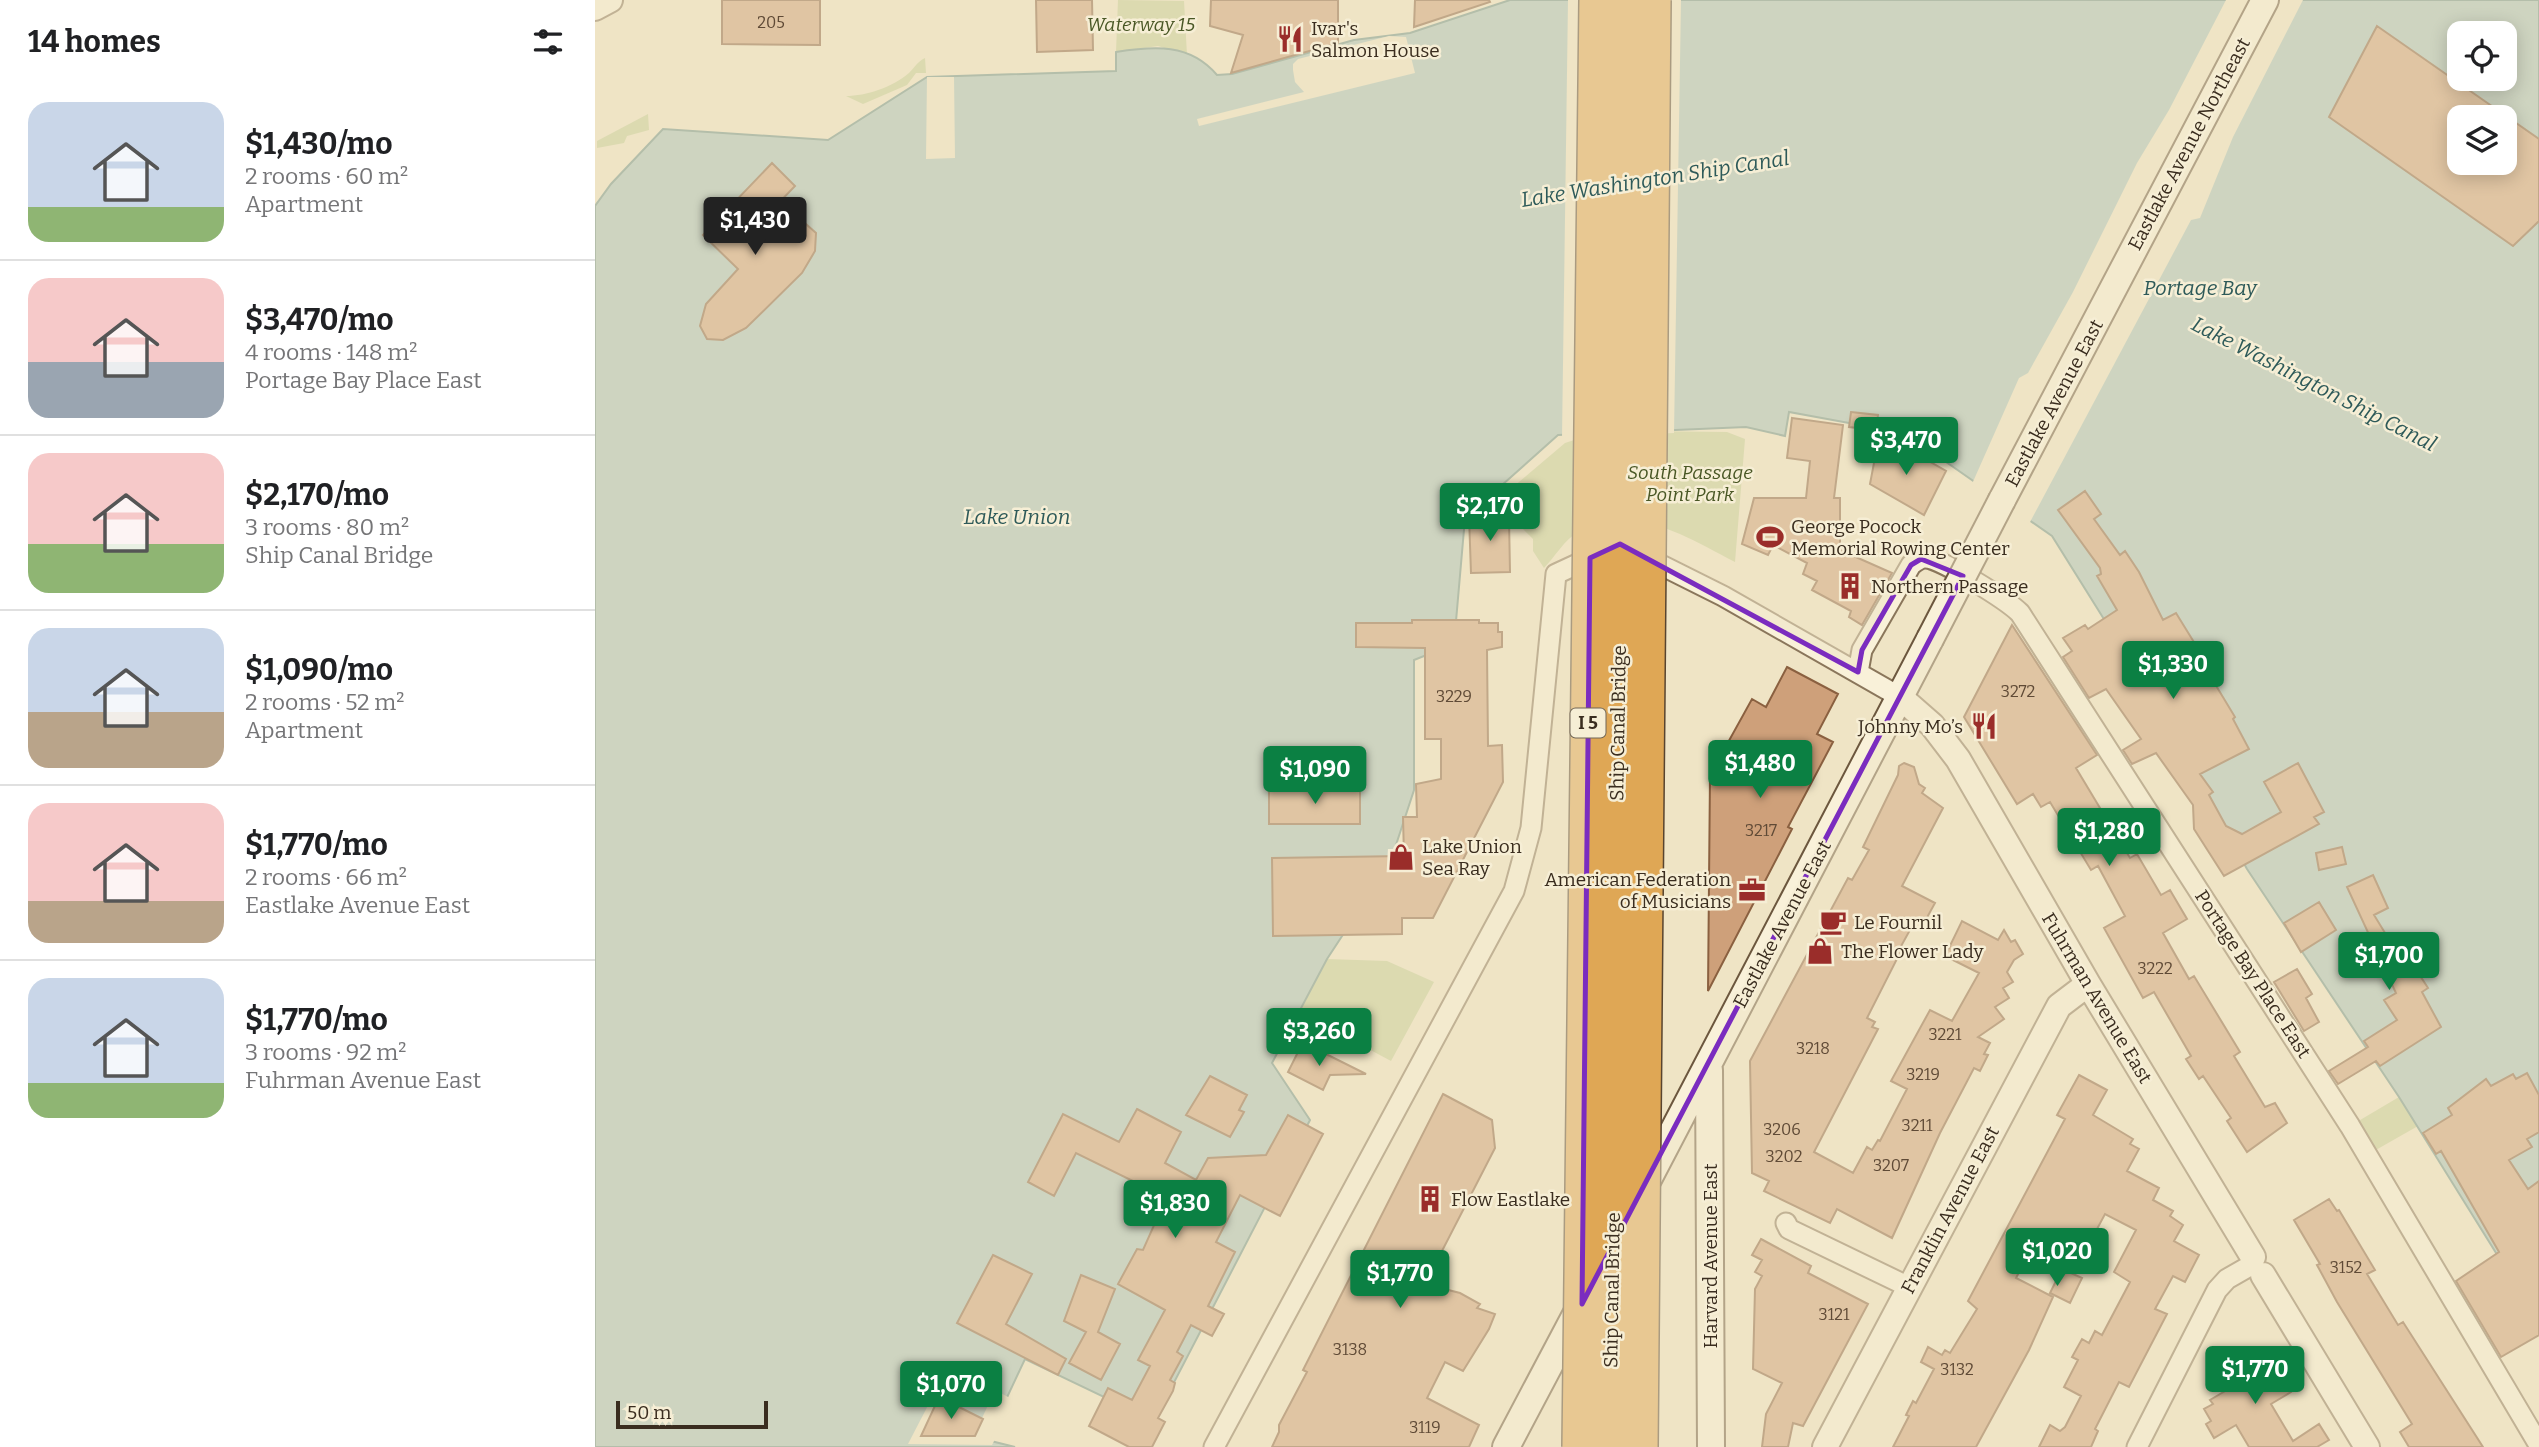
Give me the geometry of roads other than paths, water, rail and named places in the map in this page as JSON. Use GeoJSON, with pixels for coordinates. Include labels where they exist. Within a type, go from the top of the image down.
{"type":"FeatureCollection","features":[{"type":"Feature","properties":{"kind":"highway","name":"Ship Canal Bridge"},"geometry":{"type":"LineString","coordinates":[[1580,1447],[1597,0]]}},
{"type":"Feature","properties":{"kind":"highway","name":"Ship Canal Bridge"},"geometry":{"type":"LineString","coordinates":[[1611,1447],[1628,0]]}},
{"type":"Feature","properties":{"kind":"highway","name":"Ship Canal Bridge"},"geometry":{"type":"LineString","coordinates":[[1640,1447],[1653,0]]}},
{"type":"Feature","properties":{"kind":"main road","name":"Eastlake Avenue Northeast"},"geometry":{"type":"LineString","coordinates":[[2114,288],[2265,0]]}},
{"type":"Feature","properties":{"kind":"main road","name":"Eastlake Avenue East"},"geometry":{"type":"LineString","coordinates":[[1506,1447],[2114,288]]}},
{"type":"Feature","properties":{"kind":"main road","name":"Harvard Avenue East"},"geometry":{"type":"LineString","coordinates":[[1709,1064],[1711,1447]]}},
{"type":"Feature","properties":{"kind":"street"},"geometry":{"type":"LineString","coordinates":[[595,8],[610,0]]}},
{"type":"Feature","properties":{"kind":"street","name":"Fuhrman Avenue East"},"geometry":{"type":"LineString","coordinates":[[1214,1447],[1514,891],[1531,828],[1556,574],[1620,544],[1723,596],[1858,672],[1900,697],[1932,725],[1958,759],[2255,1267],[2367,1447]]}},
{"type":"Feature","properties":{"kind":"street","name":"Portage Bay Place East"},"geometry":{"type":"LineString","coordinates":[[1858,672],[1862,650],[1911,565],[1921,559],[1933,560],[1997,595],[2020,613],[2350,1126],[2539,1445]]}},
{"type":"Feature","properties":{"kind":"street","name":"Franklin Avenue East"},"geometry":{"type":"LineString","coordinates":[[1825,1447],[2059,1006],[2088,984]]}},
{"type":"Feature","properties":{"kind":"street"},"geometry":{"type":"LineString","coordinates":[[1786,1223],[1789,1229],[1909,1287]]}},
{"type":"Feature","properties":{"kind":"street"},"geometry":{"type":"LineString","coordinates":[[2137,1447],[2217,1290],[2227,1279],[2255,1267]]}},
{"type":"Feature","properties":{"kind":"water","name":"Lake Union"},"geometry":{"type":"Polygon","coordinates":[[[1510,0],[2539,0],[2539,1322],[2399,1097],[2247,869],[2142,680],[2052,536],[1939,457],[1918,435],[1896,423],[1849,423],[1789,412],[1785,436],[1746,427],[1558,435],[1465,518],[1454,644],[1414,660],[1414,790],[1390,863],[1327,959],[1272,1063],[1310,1120],[1154,1421],[1025,1359],[987,1440],[1015,1447],[595,1447],[595,206],[611,184],[663,129],[828,140],[927,77],[1116,71],[1116,52],[1158,48],[1171,49],[1195,57],[1217,75],[1232,74],[1354,40],[1410,33],[1510,0]]]}},
{"type":"Feature","properties":{"kind":"place","name":"Ivar's Salmon House"},"geometry":{"type":"Point","coordinates":[1290,39]}},
{"type":"Feature","properties":{"kind":"place","name":"George Pocock Memorial Rowing Center"},"geometry":{"type":"Point","coordinates":[1770,537]}},
{"type":"Feature","properties":{"kind":"place","name":"Northern Passage"},"geometry":{"type":"Point","coordinates":[1850,586]}},
{"type":"Feature","properties":{"kind":"place","name":"Johnny Mo’s"},"geometry":{"type":"Point","coordinates":[1984,726]}},
{"type":"Feature","properties":{"kind":"place","name":"Lake Union Sea Ray"},"geometry":{"type":"Point","coordinates":[1401,857]}},
{"type":"Feature","properties":{"kind":"place","name":"American Federation of Musicians"},"geometry":{"type":"Point","coordinates":[1752,890]}},
{"type":"Feature","properties":{"kind":"place","name":"Le Fournil"},"geometry":{"type":"Point","coordinates":[1833,922]}},
{"type":"Feature","properties":{"kind":"place","name":"The Flower Lady"},"geometry":{"type":"Point","coordinates":[1820,951]}},
{"type":"Feature","properties":{"kind":"place","name":"Flow Eastlake"},"geometry":{"type":"Point","coordinates":[1430,1199]}},
{"type":"Feature","properties":{"kind":"park label","name":"Waterway 15"},"geometry":{"type":"Point","coordinates":[1141,24]}},
{"type":"Feature","properties":{"kind":"park label","name":"South Passage Point Park"},"geometry":{"type":"Point","coordinates":[1690,483]}},
{"type":"Feature","properties":{"kind":"water label","name":"Lake Washington Ship Canal"},"geometry":{"type":"Point","coordinates":[1655,179]}},
{"type":"Feature","properties":{"kind":"water label","name":"Portage Bay"},"geometry":{"type":"Point","coordinates":[2200,288]}},
{"type":"Feature","properties":{"kind":"water label","name":"Lake Washington Ship Canal"},"geometry":{"type":"Point","coordinates":[2314,384]}}]}
